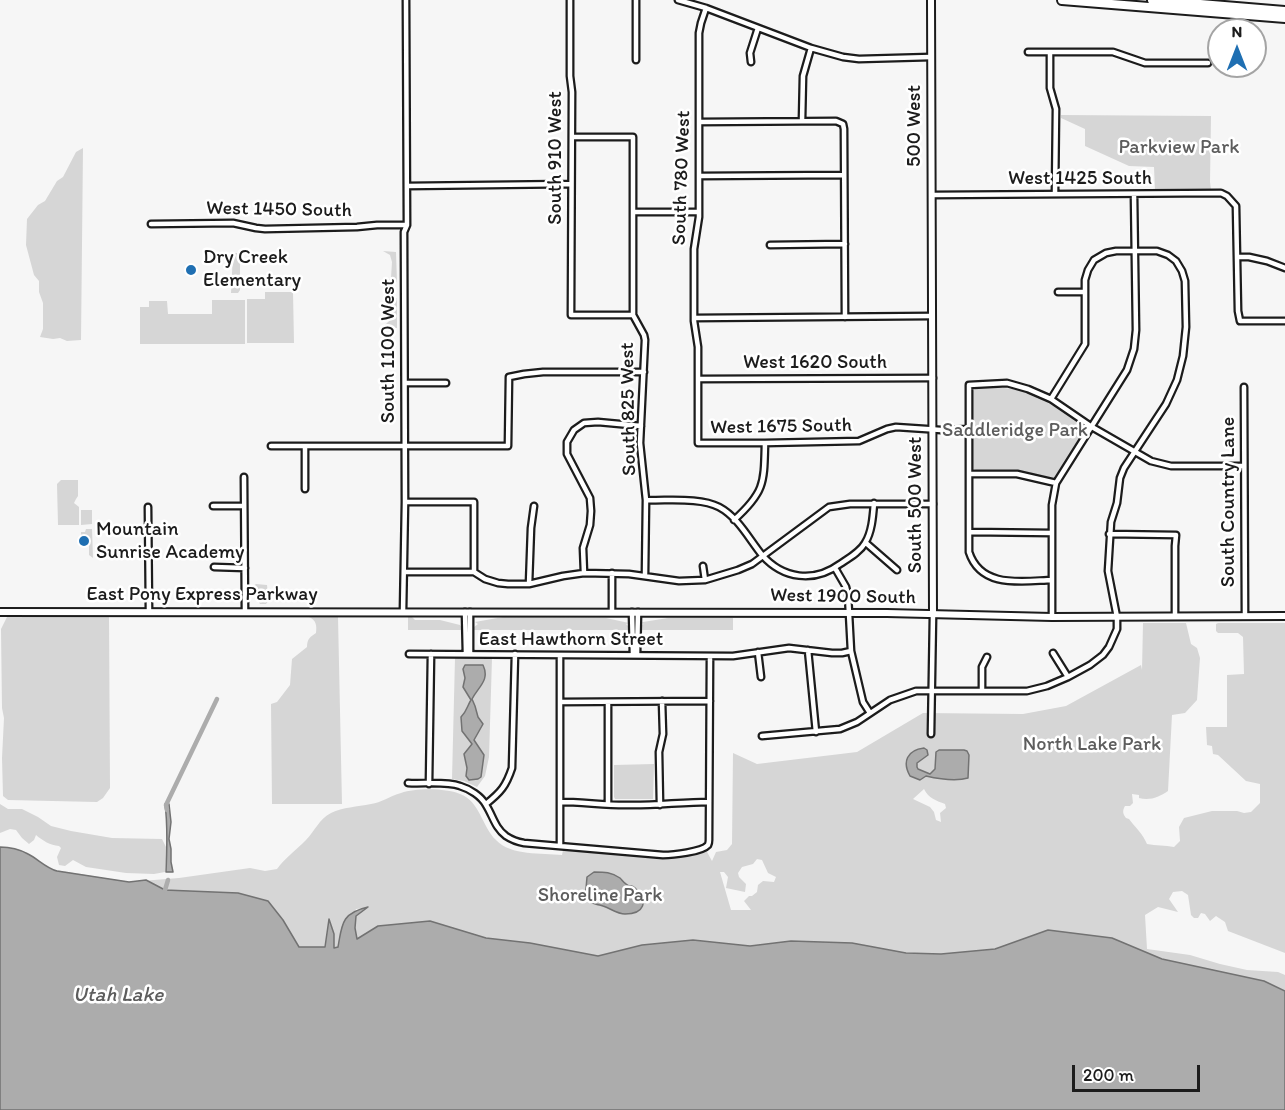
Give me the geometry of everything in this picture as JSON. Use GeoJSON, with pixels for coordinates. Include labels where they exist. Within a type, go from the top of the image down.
{"type":"FeatureCollection","features":[{"type":"Feature","properties":{"kind":"highway"},"geometry":{"type":"LineString","coordinates":[[1062,0],[1285,18]]}},
{"type":"Feature","properties":{"kind":"highway"},"geometry":{"type":"LineString","coordinates":[[1152,0],[1285,11]]}},
{"type":"Feature","properties":{"kind":"street","name":"South 1100 West"},"geometry":{"type":"LineString","coordinates":[[404,612],[406,0]]}},
{"type":"Feature","properties":{"kind":"street","name":"South 910 West"},"geometry":{"type":"LineString","coordinates":[[570,0],[571,315],[633,315]]}},
{"type":"Feature","properties":{"kind":"street"},"geometry":{"type":"LineString","coordinates":[[636,0],[636,60]]}},
{"type":"Feature","properties":{"kind":"street"},"geometry":{"type":"LineString","coordinates":[[678,0],[811,48],[843,57],[859,59],[931,57]]}},
{"type":"Feature","properties":{"kind":"street","name":"500 West"},"geometry":{"type":"LineString","coordinates":[[931,0],[932,316]]}},
{"type":"Feature","properties":{"kind":"street","name":"South 780 West"},"geometry":{"type":"LineString","coordinates":[[698,443],[698,350],[694,318],[694,245],[698,222],[699,33],[705,8]]}},
{"type":"Feature","properties":{"kind":"street"},"geometry":{"type":"LineString","coordinates":[[751,62],[750,53],[758,28]]}},
{"type":"Feature","properties":{"kind":"street"},"geometry":{"type":"LineString","coordinates":[[802,121],[803,76],[811,48]]}},
{"type":"Feature","properties":{"kind":"street"},"geometry":{"type":"LineString","coordinates":[[1028,52],[1113,52],[1145,63],[1207,63]]}},
{"type":"Feature","properties":{"kind":"street"},"geometry":{"type":"LineString","coordinates":[[1050,52],[1050,88],[1056,109],[1055,194]]}},
{"type":"Feature","properties":{"kind":"street"},"geometry":{"type":"LineString","coordinates":[[699,122],[836,121],[843,124],[845,317]]}},
{"type":"Feature","properties":{"kind":"street","name":"South 825 West"},"geometry":{"type":"LineString","coordinates":[[572,137],[633,137],[633,315],[645,340],[640,443],[646,500],[645,576]]}},
{"type":"Feature","properties":{"kind":"street"},"geometry":{"type":"LineString","coordinates":[[699,176],[844,175]]}},
{"type":"Feature","properties":{"kind":"street"},"geometry":{"type":"LineString","coordinates":[[407,186],[572,184]]}},
{"type":"Feature","properties":{"kind":"street","name":"West 1425 South"},"geometry":{"type":"LineString","coordinates":[[932,195],[1221,193],[1236,206],[1237,257]]}},
{"type":"Feature","properties":{"kind":"street"},"geometry":{"type":"LineString","coordinates":[[1052,617],[1052,505],[1056,483],[1127,370],[1134,349],[1136,251],[1134,194]]}},
{"type":"Feature","properties":{"kind":"street"},"geometry":{"type":"LineString","coordinates":[[633,212],[698,212]]}},
{"type":"Feature","properties":{"kind":"street","name":"West 1450 South"},"geometry":{"type":"LineString","coordinates":[[151,224],[233,223],[265,229],[407,225]]}},
{"type":"Feature","properties":{"kind":"street"},"geometry":{"type":"LineString","coordinates":[[770,245],[845,244]]}},
{"type":"Feature","properties":{"kind":"street"},"geometry":{"type":"LineString","coordinates":[[762,736],[832,731],[848,726],[890,700],[916,691],[1027,691],[1068,678],[1103,655],[1117,629],[1117,617],[1108,576],[1109,534],[1117,503],[1120,478],[1172,392],[1183,356],[1186,327],[1185,281],[1176,261],[1157,251],[1116,251],[1106,253],[1095,260],[1085,280],[1084,344],[1051,399]]}},
{"type":"Feature","properties":{"kind":"street"},"geometry":{"type":"LineString","coordinates":[[1285,268],[1267,261],[1237,257],[1240,321],[1285,321]]}},
{"type":"Feature","properties":{"kind":"street"},"geometry":{"type":"LineString","coordinates":[[1058,292],[1085,292]]}},
{"type":"Feature","properties":{"kind":"street"},"geometry":{"type":"LineString","coordinates":[[694,318],[932,316]]}},
{"type":"Feature","properties":{"kind":"street","name":"South 500 West"},"geometry":{"type":"LineString","coordinates":[[932,316],[932,734]]}},
{"type":"Feature","properties":{"kind":"street"},"geometry":{"type":"LineString","coordinates":[[271,446],[508,446],[509,377],[543,372],[644,372]]}},
{"type":"Feature","properties":{"kind":"street","name":"West 1620 South"},"geometry":{"type":"LineString","coordinates":[[698,379],[933,378]]}},
{"type":"Feature","properties":{"kind":"street"},"geometry":{"type":"LineString","coordinates":[[405,383],[446,383]]}},
{"type":"Feature","properties":{"kind":"street"},"geometry":{"type":"LineString","coordinates":[[1052,580],[1005,581],[989,577],[978,570],[972,562],[969,552],[969,385],[1007,383],[1028,389],[1051,399],[1092,427],[1151,461],[1171,466],[1243,466]]}},
{"type":"Feature","properties":{"kind":"street","name":"South Country Lane"},"geometry":{"type":"LineString","coordinates":[[1244,387],[1245,616]]}},
{"type":"Feature","properties":{"kind":"street"},"geometry":{"type":"LineString","coordinates":[[584,573],[583,548],[590,525],[590,498],[567,454],[567,442],[574,430],[584,423],[641,426]]}},
{"type":"Feature","properties":{"kind":"street","name":"West 1675 South"},"geometry":{"type":"LineString","coordinates":[[698,443],[859,441],[887,429],[896,428],[970,429]]}},
{"type":"Feature","properties":{"kind":"street"},"geometry":{"type":"LineString","coordinates":[[734,520],[752,504],[758,495],[764,475],[765,443]]}},
{"type":"Feature","properties":{"kind":"street"},"geometry":{"type":"LineString","coordinates":[[305,446],[306,489]]}},
{"type":"Feature","properties":{"kind":"street"},"geometry":{"type":"LineString","coordinates":[[969,474],[1017,474],[1056,483]]}},
{"type":"Feature","properties":{"kind":"street"},"geometry":{"type":"LineString","coordinates":[[244,477],[245,612]]}},
{"type":"Feature","properties":{"kind":"street"},"geometry":{"type":"LineString","coordinates":[[646,500],[701,502],[719,507],[778,568],[785,573],[805,577],[815,576],[835,568],[866,543],[873,519],[874,503]]}},
{"type":"Feature","properties":{"kind":"street"},"geometry":{"type":"LineString","coordinates":[[405,502],[474,502],[474,572]]}},
{"type":"Feature","properties":{"kind":"street"},"geometry":{"type":"LineString","coordinates":[[404,572],[474,572],[484,579],[498,583],[529,584],[584,573],[612,573],[679,581],[705,580],[752,564],[829,507],[874,503],[933,504]]}},
{"type":"Feature","properties":{"kind":"street"},"geometry":{"type":"LineString","coordinates":[[213,507],[244,506]]}},
{"type":"Feature","properties":{"kind":"street"},"geometry":{"type":"LineString","coordinates":[[148,507],[149,612]]}},
{"type":"Feature","properties":{"kind":"street"},"geometry":{"type":"LineString","coordinates":[[529,584],[534,507]]}},
{"type":"Feature","properties":{"kind":"street"},"geometry":{"type":"LineString","coordinates":[[969,532],[1052,533]]}},
{"type":"Feature","properties":{"kind":"street"},"geometry":{"type":"LineString","coordinates":[[1109,534],[1176,536],[1175,616]]}},
{"type":"Feature","properties":{"kind":"street"},"geometry":{"type":"LineString","coordinates":[[866,543],[897,570]]}},
{"type":"Feature","properties":{"kind":"street"},"geometry":{"type":"LineString","coordinates":[[703,566],[705,580]]}},
{"type":"Feature","properties":{"kind":"street"},"geometry":{"type":"LineString","coordinates":[[214,567],[245,568]]}},
{"type":"Feature","properties":{"kind":"street"},"geometry":{"type":"LineString","coordinates":[[835,568],[846,587],[850,604],[851,651],[863,702],[870,713]]}},
{"type":"Feature","properties":{"kind":"street"},"geometry":{"type":"LineString","coordinates":[[612,573],[612,612]]}},
{"type":"Feature","properties":{"kind":"street","name":"East Pony Express Parkway"},"geometry":{"type":"LineString","coordinates":[[0,612],[404,612]]}},
{"type":"Feature","properties":{"kind":"street","name":"West 1900 South"},"geometry":{"type":"LineString","coordinates":[[404,612],[849,613],[1052,617],[1284,616]]}},
{"type":"Feature","properties":{"kind":"street"},"geometry":{"type":"LineString","coordinates":[[468,612],[468,654]]}},
{"type":"Feature","properties":{"kind":"street"},"geometry":{"type":"LineString","coordinates":[[635,612],[635,655]]}},
{"type":"Feature","properties":{"kind":"street","name":"East Hawthorn Street"},"geometry":{"type":"LineString","coordinates":[[409,654],[733,656],[789,648],[842,653],[851,651]]}},
{"type":"Feature","properties":{"kind":"street"},"geometry":{"type":"LineString","coordinates":[[808,650],[816,732]]}},
{"type":"Feature","properties":{"kind":"street"},"geometry":{"type":"LineString","coordinates":[[758,652],[761,677]]}},
{"type":"Feature","properties":{"kind":"street"},"geometry":{"type":"LineString","coordinates":[[1053,653],[1068,678]]}},
{"type":"Feature","properties":{"kind":"street"},"geometry":{"type":"LineString","coordinates":[[429,784],[432,654]]}},
{"type":"Feature","properties":{"kind":"street"},"geometry":{"type":"LineString","coordinates":[[486,804],[501,792],[512,768],[515,654]]}},
{"type":"Feature","properties":{"kind":"street"},"geometry":{"type":"LineString","coordinates":[[560,655],[560,846]]}},
{"type":"Feature","properties":{"kind":"street"},"geometry":{"type":"LineString","coordinates":[[408,783],[462,786],[486,804],[493,820],[506,836],[524,843],[668,855],[706,847],[709,844],[710,656]]}},
{"type":"Feature","properties":{"kind":"street"},"geometry":{"type":"LineString","coordinates":[[982,691],[982,667],[987,657]]}},
{"type":"Feature","properties":{"kind":"street"},"geometry":{"type":"LineString","coordinates":[[660,805],[659,752],[663,734],[662,701]]}},
{"type":"Feature","properties":{"kind":"street"},"geometry":{"type":"LineString","coordinates":[[560,702],[710,701]]}},
{"type":"Feature","properties":{"kind":"street"},"geometry":{"type":"LineString","coordinates":[[608,702],[608,804]]}},
{"type":"Feature","properties":{"kind":"street"},"geometry":{"type":"LineString","coordinates":[[560,802],[625,805],[709,802]]}},
{"type":"Feature","properties":{"kind":"green space","name":"Parkview Park"},"geometry":{"type":"Polygon","coordinates":[[[1061,115],[1211,116],[1211,190],[1155,191],[1154,167],[1129,166],[1085,146],[1085,129],[1061,118],[1061,115]]]}},
{"type":"Feature","properties":{"kind":"green space"},"geometry":{"type":"Polygon","coordinates":[[[83,148],[81,340],[67,341],[60,338],[40,337],[43,329],[43,303],[39,292],[39,281],[34,275],[26,245],[27,219],[38,205],[45,201],[57,181],[63,177],[76,152],[83,148]]]}},
{"type":"Feature","properties":{"kind":"green space"},"geometry":{"type":"Polygon","coordinates":[[[383,251],[396,252],[397,282],[394,284],[383,284],[391,278],[392,262],[390,255],[383,251]]]}},
{"type":"Feature","properties":{"kind":"green space"},"geometry":{"type":"Polygon","coordinates":[[[233,253],[240,253],[240,290],[238,293],[231,293],[233,253]]]}},
{"type":"Feature","properties":{"kind":"green space"},"geometry":{"type":"Polygon","coordinates":[[[265,292],[293,292],[294,343],[247,343],[247,299],[265,299],[265,292]]]}},
{"type":"Feature","properties":{"kind":"green space"},"geometry":{"type":"Polygon","coordinates":[[[383,298],[397,298],[397,328],[384,328],[390,320],[391,309],[383,298]]]}},
{"type":"Feature","properties":{"kind":"green space"},"geometry":{"type":"Polygon","coordinates":[[[212,300],[245,300],[245,344],[140,344],[140,307],[149,307],[149,301],[167,301],[168,314],[212,314],[212,300]]]}},
{"type":"Feature","properties":{"kind":"green space","name":"Saddleridge Park"},"geometry":{"type":"Polygon","coordinates":[[[976,388],[1008,388],[1032,394],[1084,425],[1085,429],[1055,478],[1051,479],[1024,471],[972,468],[972,392],[976,388]]]}},
{"type":"Feature","properties":{"kind":"green space"},"geometry":{"type":"Polygon","coordinates":[[[61,480],[78,480],[78,496],[74,503],[79,507],[79,525],[58,525],[57,484],[61,480]]]}},
{"type":"Feature","properties":{"kind":"green space"},"geometry":{"type":"Polygon","coordinates":[[[81,510],[92,510],[92,524],[81,525],[81,510]]]}},
{"type":"Feature","properties":{"kind":"green space"},"geometry":{"type":"Polygon","coordinates":[[[86,529],[92,529],[93,558],[89,555],[89,538],[81,537],[81,532],[85,532],[86,529]]]}},
{"type":"Feature","properties":{"kind":"green space"},"geometry":{"type":"Polygon","coordinates":[[[256,584],[267,585],[268,601],[266,604],[260,604],[259,594],[252,592],[252,587],[256,584]]]}},
{"type":"Feature","properties":{"kind":"green space"},"geometry":{"type":"Polygon","coordinates":[[[7,617],[109,617],[110,788],[97,802],[8,800],[3,796],[4,718],[1,629],[7,617]]]}},
{"type":"Feature","properties":{"kind":"green space"},"geometry":{"type":"Polygon","coordinates":[[[309,617],[338,617],[342,804],[272,804],[271,704],[277,702],[290,685],[292,659],[307,647],[309,638],[316,633],[316,623],[309,617]]]}},
{"type":"Feature","properties":{"kind":"green space"},"geometry":{"type":"Polygon","coordinates":[[[408,617],[415,620],[440,620],[460,625],[462,628],[464,625],[464,647],[463,630],[408,630],[408,617]]]}},
{"type":"Feature","properties":{"kind":"green space"},"geometry":{"type":"Polygon","coordinates":[[[503,617],[606,618],[629,623],[626,624],[628,630],[474,630],[472,647],[473,624],[474,627],[478,624],[475,622],[503,617]]]}},
{"type":"Feature","properties":{"kind":"green space"},"geometry":{"type":"Polygon","coordinates":[[[668,618],[733,618],[733,630],[641,630],[643,622],[668,618]]]}},
{"type":"Feature","properties":{"kind":"green space"},"geometry":{"type":"Polygon","coordinates":[[[1143,623],[1186,623],[1191,644],[1197,648],[1200,658],[1197,700],[1185,713],[1172,715],[1168,791],[1151,799],[1139,798],[1139,795],[1132,794],[1133,803],[1125,806],[1123,811],[1147,844],[1174,847],[1180,841],[1179,827],[1184,818],[1212,811],[1251,812],[1260,803],[1260,784],[1246,781],[1218,755],[1213,754],[1212,746],[1207,745],[1206,727],[1227,727],[1227,675],[1244,674],[1243,637],[1238,633],[1218,633],[1216,624],[1285,623],[1285,953],[1228,931],[1225,922],[1216,916],[1210,921],[1205,914],[1201,913],[1198,918],[1194,918],[1191,915],[1188,895],[1182,891],[1173,892],[1169,899],[1178,912],[1158,907],[1145,915],[1147,949],[1190,955],[1247,970],[1278,972],[1285,975],[1285,991],[1264,981],[1162,959],[1112,938],[1048,930],[995,949],[941,954],[906,953],[852,943],[791,941],[750,946],[693,940],[642,945],[598,956],[530,943],[486,938],[430,921],[378,926],[356,940],[356,916],[366,908],[356,909],[339,947],[334,948],[334,934],[330,921],[326,947],[299,947],[224,911],[22,864],[0,847],[28,853],[50,869],[129,882],[250,868],[265,871],[277,869],[306,840],[323,818],[331,813],[375,803],[407,791],[430,789],[454,792],[467,797],[491,835],[510,849],[536,854],[562,855],[563,850],[668,857],[706,850],[712,861],[716,852],[727,850],[732,844],[733,753],[757,764],[857,752],[923,713],[1023,714],[1066,706],[1141,665],[1142,670],[1143,623]],[[924,789],[913,799],[930,807],[936,820],[941,822],[940,813],[946,808],[945,804],[930,797],[924,789]],[[757,859],[753,864],[742,867],[738,873],[746,884],[745,892],[726,888],[728,877],[724,872],[720,872],[731,910],[751,910],[744,901],[757,892],[758,885],[763,881],[774,882],[776,877],[768,873],[762,860],[757,859]]]}},
{"type":"Feature","properties":{"kind":"green space"},"geometry":{"type":"Polygon","coordinates":[[[455,658],[492,658],[489,757],[485,776],[477,787],[452,779],[455,658]]]}},
{"type":"Feature","properties":{"kind":"green space"},"geometry":{"type":"Polygon","coordinates":[[[654,764],[653,799],[615,799],[614,765],[654,764]]]}},
{"type":"Feature","properties":{"kind":"green space"},"geometry":{"type":"Polygon","coordinates":[[[0,804],[8,809],[22,809],[51,826],[71,831],[112,838],[162,839],[167,849],[165,872],[126,873],[86,867],[73,860],[65,866],[59,865],[57,857],[61,848],[59,846],[36,835],[29,844],[16,830],[10,829],[0,833],[0,804]]]}},
{"type":"Feature","properties":{"kind":"water"},"geometry":{"type":"Polygon","coordinates":[[[465,665],[483,665],[485,670],[483,683],[472,699],[483,724],[474,740],[484,755],[481,777],[469,780],[466,776],[464,754],[472,744],[462,731],[461,717],[471,700],[463,687],[465,665]]]}},
{"type":"Feature","properties":{"kind":"water"},"geometry":{"type":"Polygon","coordinates":[[[924,748],[928,755],[917,763],[917,767],[930,774],[935,769],[936,752],[939,750],[967,751],[969,755],[968,778],[952,780],[926,776],[920,780],[910,776],[906,762],[910,754],[924,748]]]}},
{"type":"Feature","properties":{"kind":"water"},"geometry":{"type":"Polygon","coordinates":[[[165,804],[169,804],[171,822],[169,839],[173,872],[166,872],[165,804]]]}},
{"type":"Feature","properties":{"kind":"water","name":"Utah Lake"},"geometry":{"type":"Polygon","coordinates":[[[0,847],[21,851],[57,871],[129,882],[146,880],[165,890],[238,893],[268,901],[283,920],[299,947],[325,947],[329,919],[334,934],[334,948],[338,947],[344,921],[352,913],[368,907],[356,916],[357,939],[378,926],[430,921],[486,938],[530,943],[598,956],[642,945],[693,940],[750,946],[791,941],[852,943],[906,953],[941,954],[995,949],[1048,930],[1112,938],[1162,959],[1264,981],[1285,991],[1285,1110],[0,1110],[0,847]]]}},
{"type":"Feature","properties":{"kind":"water"},"geometry":{"type":"Polygon","coordinates":[[[594,872],[614,875],[635,888],[643,902],[640,909],[637,912],[622,914],[585,900],[587,877],[594,872]]]}},
{"type":"Feature","properties":{"kind":"waterway"},"geometry":{"type":"LineString","coordinates":[[167,810],[166,805],[217,699]]}},
{"type":"Feature","properties":{"kind":"waterway"},"geometry":{"type":"LineString","coordinates":[[165,890],[168,880]]}},
{"type":"Feature","properties":{"kind":"place","name":"Dry Creek Elementary"},"geometry":{"type":"Point","coordinates":[191,270]}},
{"type":"Feature","properties":{"kind":"place","name":"Mountain Sunrise Academy"},"geometry":{"type":"Point","coordinates":[84,541]}},
{"type":"Feature","properties":{"kind":"park label","name":"North Lake Park"},"geometry":{"type":"Point","coordinates":[1092,745]}},
{"type":"Feature","properties":{"kind":"park label","name":"Shoreline Park"},"geometry":{"type":"Point","coordinates":[600,896]}}]}
